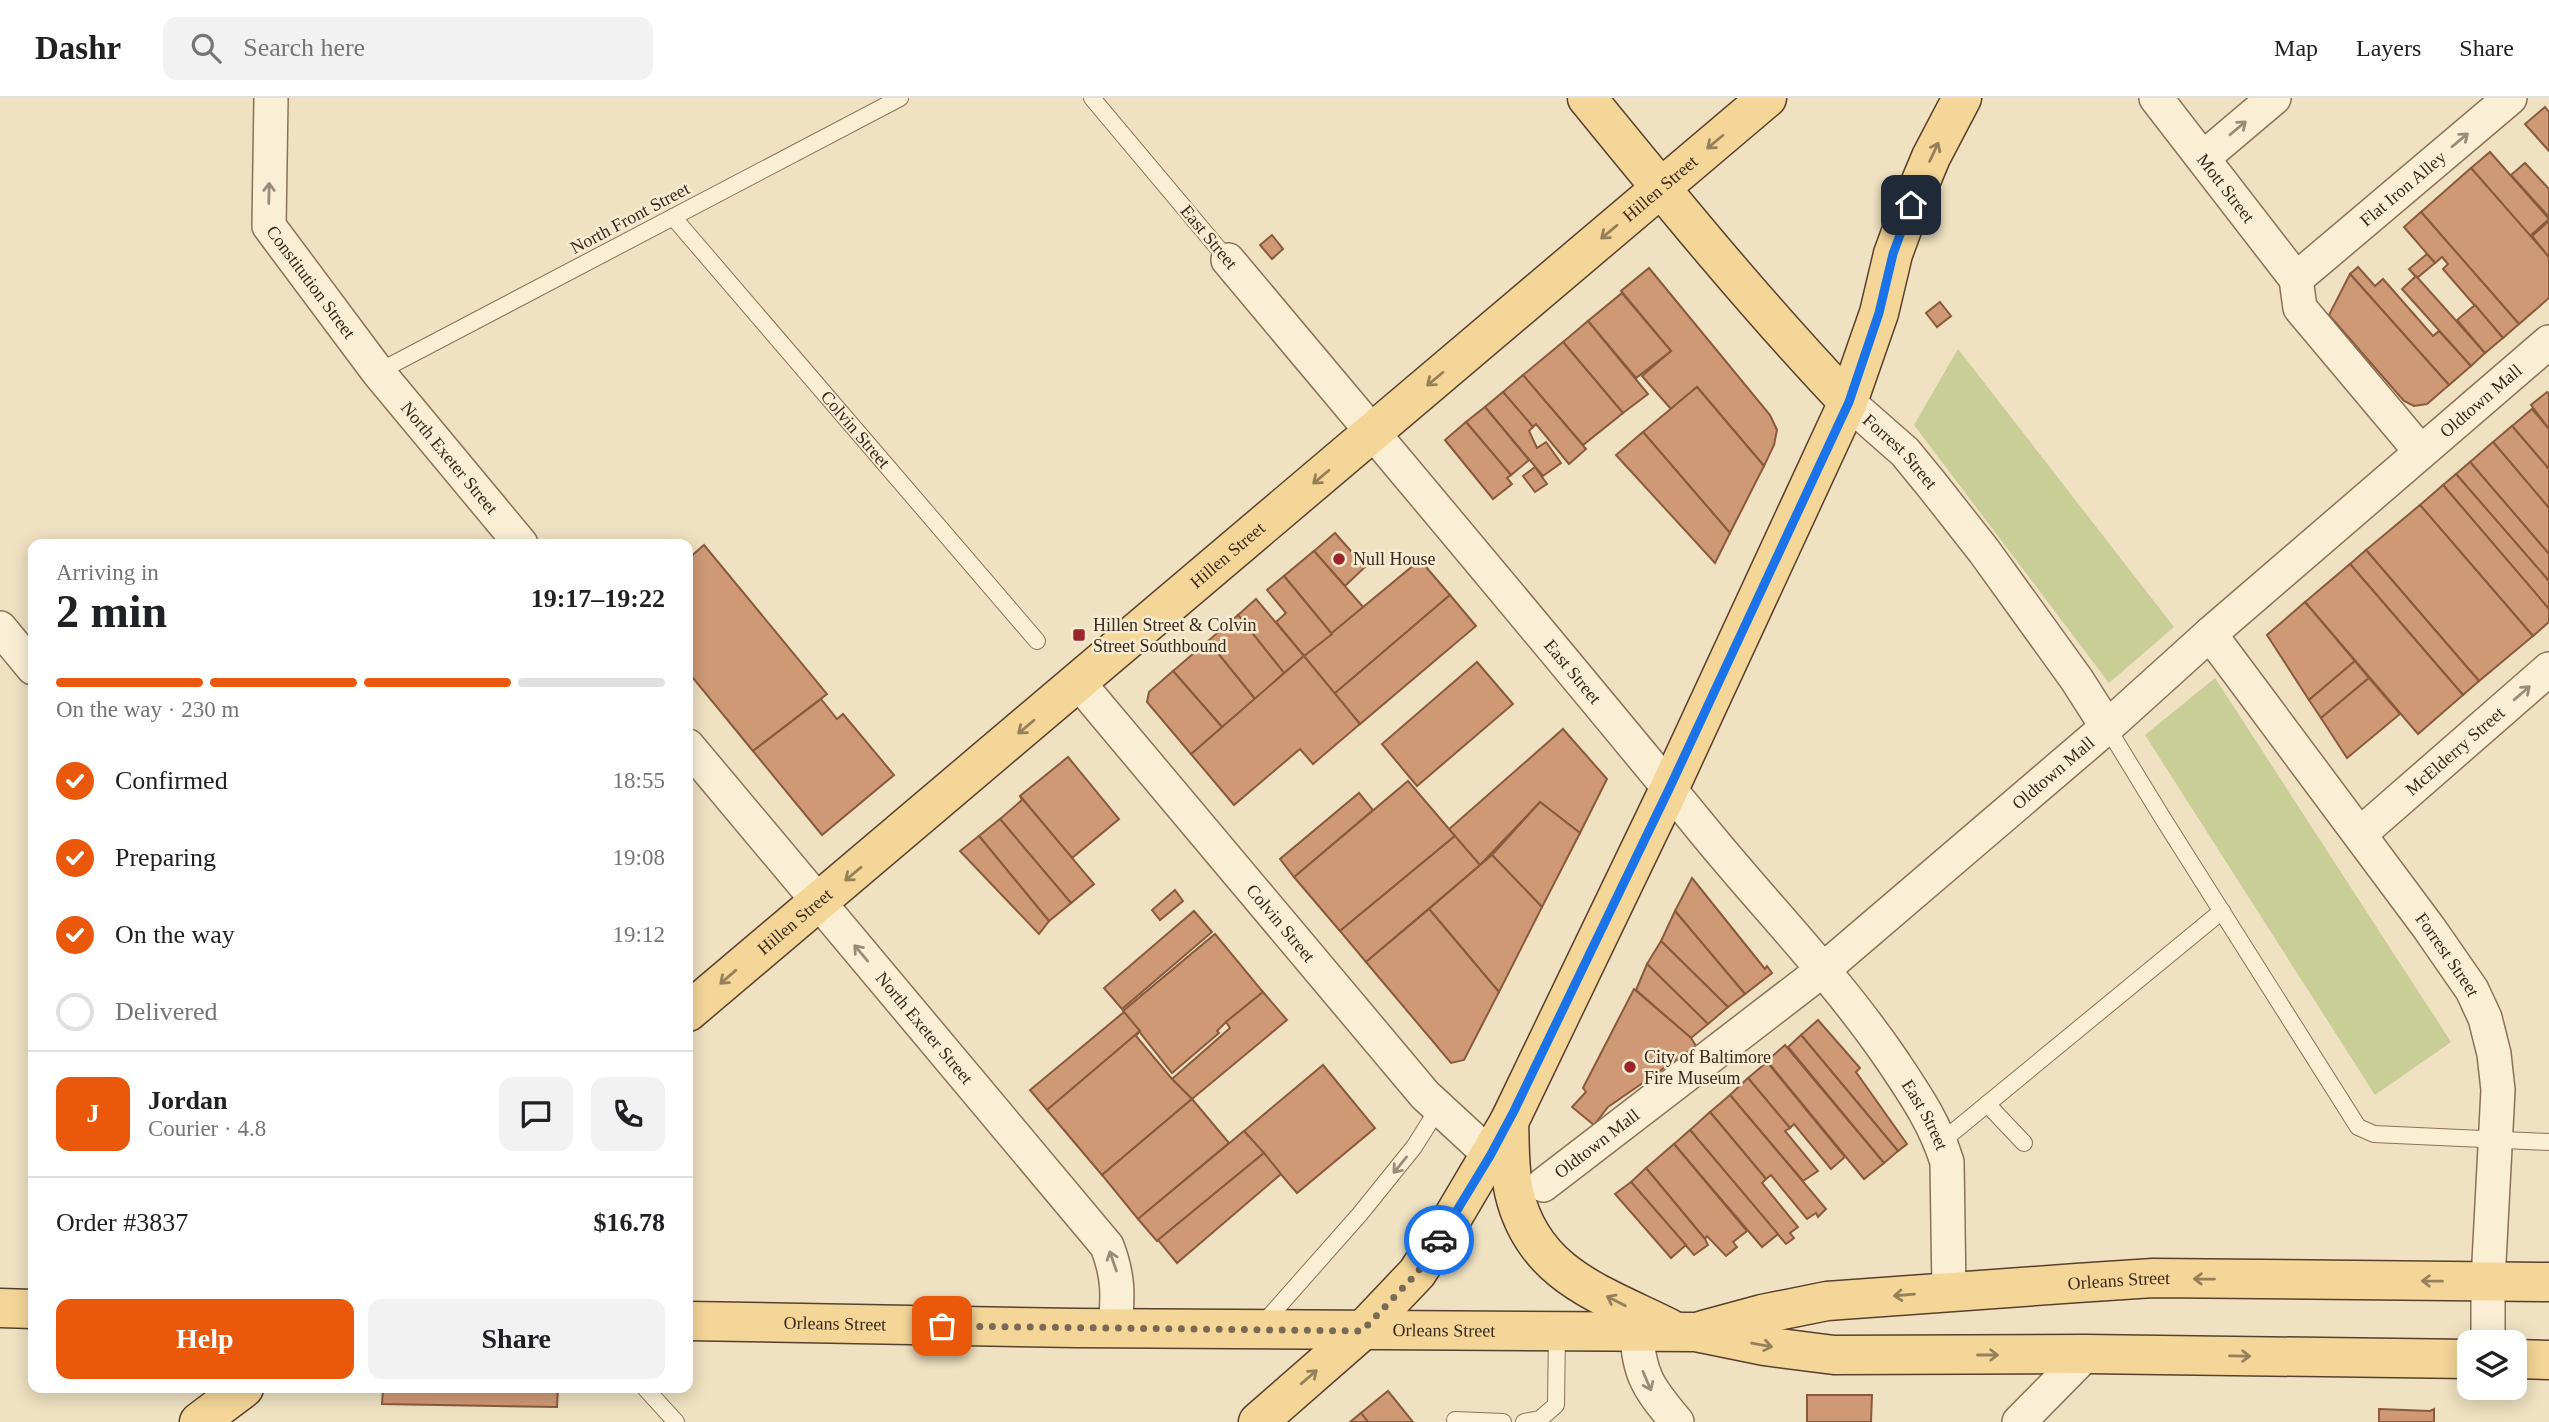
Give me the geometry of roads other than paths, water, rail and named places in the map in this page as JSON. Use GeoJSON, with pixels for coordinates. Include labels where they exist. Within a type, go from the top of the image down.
{"type":"FeatureCollection","features":[{"type":"Feature","properties":{"kind":"main road","name":"Forrest Street"},"geometry":{"type":"LineString","coordinates":[[1587,98],[1811,363],[1849,402]]}},
{"type":"Feature","properties":{"kind":"main road","name":"Hillen Street"},"geometry":{"type":"LineString","coordinates":[[693,1008],[1767,98]]}},
{"type":"Feature","properties":{"kind":"main road"},"geometry":{"type":"LineString","coordinates":[[1258,1422],[1362,1331],[1417,1273],[1509,1122],[1670,787],[1849,402],[1879,313],[1893,254],[1911,205],[1931,156],[1962,98]]}},
{"type":"Feature","properties":{"kind":"main road"},"geometry":{"type":"LineString","coordinates":[[1509,1122],[1510,1162],[1515,1194],[1527,1230],[1546,1258],[1570,1278],[1686,1332]]}},
{"type":"Feature","properties":{"kind":"main road","name":"Orleans Street"},"geometry":{"type":"LineString","coordinates":[[1686,1332],[1827,1301],[2153,1278],[2549,1282]]}},
{"type":"Feature","properties":{"kind":"main road"},"geometry":{"type":"LineString","coordinates":[[0,1308],[28,1309]]}},
{"type":"Feature","properties":{"kind":"main road","name":"Orleans Street"},"geometry":{"type":"LineString","coordinates":[[694,1321],[1115,1329],[1686,1332],[1834,1355],[2087,1354],[2457,1359]]}},
{"type":"Feature","properties":{"kind":"main road"},"geometry":{"type":"LineString","coordinates":[[2527,1359],[2549,1360]]}},
{"type":"Feature","properties":{"kind":"main road"},"geometry":{"type":"LineString","coordinates":[[199,1422],[237,1393]]}},
{"type":"Feature","properties":{"kind":"street","name":"Constitution Street"},"geometry":{"type":"LineString","coordinates":[[271,98],[269,226],[378,372]]}},
{"type":"Feature","properties":{"kind":"street","name":"Mott Street"},"geometry":{"type":"LineString","coordinates":[[2155,98],[2296,279]]}},
{"type":"Feature","properties":{"kind":"street"},"geometry":{"type":"LineString","coordinates":[[2203,158],[2274,98]]}},
{"type":"Feature","properties":{"kind":"street","name":"Flat Iron Alley"},"geometry":{"type":"LineString","coordinates":[[2296,279],[2510,98]]}},
{"type":"Feature","properties":{"kind":"street","name":"East Street"},"geometry":{"type":"LineString","coordinates":[[1228,260],[1861,1014],[1928,1113],[1941,1142],[1947,1161],[1949,1292]]}},
{"type":"Feature","properties":{"kind":"street"},"geometry":{"type":"LineString","coordinates":[[2296,279],[2300,308],[2421,452]]}},
{"type":"Feature","properties":{"kind":"street","name":"Oldtown Mall"},"geometry":{"type":"LineString","coordinates":[[1543,1185],[1824,969],[2549,342]]}},
{"type":"Feature","properties":{"kind":"street","name":"North Exeter Street"},"geometry":{"type":"LineString","coordinates":[[378,372],[517,539]]}},
{"type":"Feature","properties":{"kind":"street","name":"Forrest Street"},"geometry":{"type":"LineString","coordinates":[[1849,402],[1905,452],[1984,551],[2077,680],[2107,727]]}},
{"type":"Feature","properties":{"kind":"street"},"geometry":{"type":"LineString","coordinates":[[0,628],[28,662]]}},
{"type":"Feature","properties":{"kind":"street","name":"Forrest Street"},"geometry":{"type":"LineString","coordinates":[[2210,634],[2429,928],[2472,990],[2485,1018],[2494,1054],[2498,1090],[2488,1330]]}},
{"type":"Feature","properties":{"kind":"street","name":"McElderry Street"},"geometry":{"type":"LineString","coordinates":[[2360,834],[2549,669]]}},
{"type":"Feature","properties":{"kind":"street","name":"Colvin Street"},"geometry":{"type":"LineString","coordinates":[[1078,682],[1438,1109],[1490,1156]]}},
{"type":"Feature","properties":{"kind":"street","name":"North Exeter Street"},"geometry":{"type":"LineString","coordinates":[[693,752],[1107,1246],[1115,1266],[1118,1288],[1115,1329]]}},
{"type":"Feature","properties":{"kind":"street"},"geometry":{"type":"LineString","coordinates":[[1637,1332],[1638,1359],[1651,1391],[1677,1422]]}},
{"type":"Feature","properties":{"kind":"street"},"geometry":{"type":"LineString","coordinates":[[2020,1422],[2087,1354]]}},
{"type":"Feature","properties":{"kind":"lane","name":"North Front Street"},"geometry":{"type":"LineString","coordinates":[[378,372],[900,98]]}},
{"type":"Feature","properties":{"kind":"lane","name":"East Street"},"geometry":{"type":"LineString","coordinates":[[1092,98],[1228,260]]}},
{"type":"Feature","properties":{"kind":"lane","name":"Colvin Street"},"geometry":{"type":"LineString","coordinates":[[673,217],[1037,641]]}},
{"type":"Feature","properties":{"kind":"lane"},"geometry":{"type":"LineString","coordinates":[[2107,727],[2358,1127],[2374,1134],[2549,1142]]}},
{"type":"Feature","properties":{"kind":"lane"},"geometry":{"type":"LineString","coordinates":[[1941,1142],[2222,911]]}},
{"type":"Feature","properties":{"kind":"lane"},"geometry":{"type":"LineString","coordinates":[[1987,1104],[2024,1143]]}},
{"type":"Feature","properties":{"kind":"lane"},"geometry":{"type":"LineString","coordinates":[[1257,1330],[1360,1214],[1414,1147],[1438,1109]]}},
{"type":"Feature","properties":{"kind":"lane"},"geometry":{"type":"LineString","coordinates":[[1524,1422],[1540,1419],[1556,1405],[1557,1332]]}},
{"type":"Feature","properties":{"kind":"lane"},"geometry":{"type":"LineString","coordinates":[[650,1393],[676,1422]]}},
{"type":"Feature","properties":{"kind":"lane"},"geometry":{"type":"LineString","coordinates":[[1455,1420],[1503,1422]]}},
{"type":"Feature","properties":{"kind":"place","name":"Null House"},"geometry":{"type":"Point","coordinates":[1339,559]}},
{"type":"Feature","properties":{"kind":"place","name":"Hillen Street & Colvin Street Southbound"},"geometry":{"type":"Point","coordinates":[1079,635]}},
{"type":"Feature","properties":{"kind":"place","name":"City of Baltimore Fire Museum"},"geometry":{"type":"Point","coordinates":[1630,1067]}}]}
